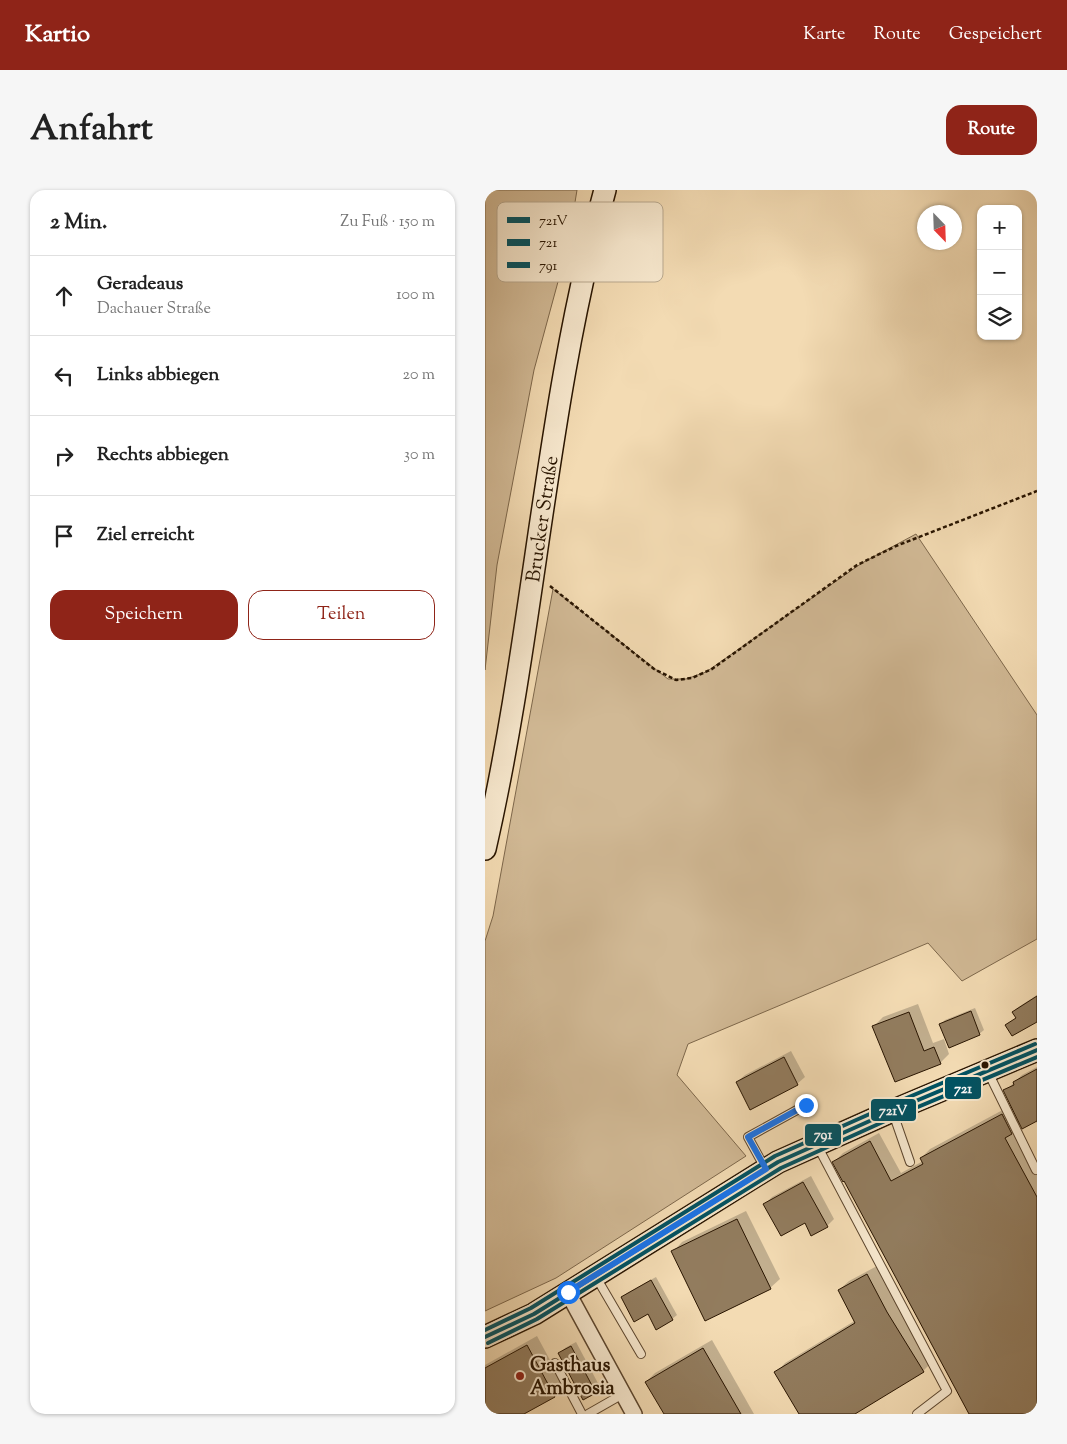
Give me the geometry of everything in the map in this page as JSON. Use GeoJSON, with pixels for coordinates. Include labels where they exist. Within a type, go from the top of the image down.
{"type":"FeatureCollection","features":[{"type":"Feature","properties":{"kind":"main road","name":"Brucker Straße"},"geometry":{"type":"LineString","coordinates":[[485,849],[502,768],[534,573],[561,384],[582,282]]}},
{"type":"Feature","properties":{"kind":"main road"},"geometry":{"type":"LineString","coordinates":[[485,1337],[534,1314],[777,1162],[1037,1050]]}},
{"type":"Feature","properties":{"kind":"street"},"geometry":{"type":"LineString","coordinates":[[568,1292],[634,1414]]}},
{"type":"Feature","properties":{"kind":"lane"},"geometry":{"type":"LineString","coordinates":[[988,1071],[1037,1170]]}},
{"type":"Feature","properties":{"kind":"lane"},"geometry":{"type":"LineString","coordinates":[[766,1169],[748,1137],[806,1105]]}},
{"type":"Feature","properties":{"kind":"lane"},"geometry":{"type":"LineString","coordinates":[[892,1111],[910,1162]]}},
{"type":"Feature","properties":{"kind":"lane"},"geometry":{"type":"LineString","coordinates":[[817,1145],[947,1391],[917,1414]]}},
{"type":"Feature","properties":{"kind":"lane"},"geometry":{"type":"LineString","coordinates":[[595,1275],[641,1354]]}},
{"type":"Feature","properties":{"kind":"lane"},"geometry":{"type":"LineString","coordinates":[[555,1362],[582,1414]]}},
{"type":"Feature","properties":{"kind":"lane"},"geometry":{"type":"LineString","coordinates":[[588,1414],[623,1394]]}},
{"type":"Feature","properties":{"kind":"path"},"geometry":{"type":"LineString","coordinates":[[534,573],[654,669],[676,680],[692,678],[711,669],[857,565],[895,546],[1037,491]]}},
{"type":"Feature","properties":{"kind":"shaded area"},"geometry":{"type":"Polygon","coordinates":[[[485,190],[577,190],[575,202],[497,202],[497,282],[558,282],[534,370],[497,565],[485,670],[485,190]]]}},
{"type":"Feature","properties":{"kind":"shaded area"},"geometry":{"type":"Polygon","coordinates":[[[916,534],[1037,715],[1037,939],[962,981],[928,943],[688,1044],[677,1075],[746,1156],[556,1278],[485,1311],[485,941],[493,916],[553,589],[668,679],[686,679],[706,672],[862,563],[916,534]]]}},
{"type":"Feature","properties":{"kind":"building"},"geometry":{"type":"Polygon","coordinates":[[[1037,996],[1037,1022],[1012,1036],[1005,1025],[1016,1018],[1012,1012],[1037,996]]]}},
{"type":"Feature","properties":{"kind":"building"},"geometry":{"type":"Polygon","coordinates":[[[971,1011],[980,1035],[949,1048],[939,1024],[971,1011]]]}},
{"type":"Feature","properties":{"kind":"building"},"geometry":{"type":"Polygon","coordinates":[[[909,1012],[924,1051],[934,1047],[941,1064],[895,1082],[872,1026],[909,1012]]]}},
{"type":"Feature","properties":{"kind":"building"},"geometry":{"type":"Polygon","coordinates":[[[784,1057],[798,1085],[750,1110],[736,1082],[784,1057]]]}},
{"type":"Feature","properties":{"kind":"building"},"geometry":{"type":"Polygon","coordinates":[[[1037,1069],[1037,1121],[1022,1129],[1003,1090],[1014,1085],[1013,1082],[1037,1069]]]}},
{"type":"Feature","properties":{"kind":"building"},"geometry":{"type":"Polygon","coordinates":[[[1002,1114],[1012,1134],[1005,1138],[1037,1197],[1037,1414],[969,1414],[832,1162],[870,1141],[891,1181],[923,1164],[920,1158],[1002,1114]]]}},
{"type":"Feature","properties":{"kind":"building"},"geometry":{"type":"Polygon","coordinates":[[[803,1182],[828,1227],[811,1236],[805,1223],[781,1236],[763,1204],[803,1182]]]}},
{"type":"Feature","properties":{"kind":"building"},"geometry":{"type":"Polygon","coordinates":[[[737,1219],[771,1289],[705,1321],[671,1251],[737,1219]]]}},
{"type":"Feature","properties":{"kind":"building"},"geometry":{"type":"Polygon","coordinates":[[[867,1274],[887,1312],[924,1372],[855,1414],[799,1414],[774,1372],[855,1323],[838,1290],[867,1274]]]}},
{"type":"Feature","properties":{"kind":"building"},"geometry":{"type":"Polygon","coordinates":[[[651,1280],[673,1320],[656,1330],[648,1314],[634,1322],[621,1297],[651,1280]]]}},
{"type":"Feature","properties":{"kind":"building"},"geometry":{"type":"Polygon","coordinates":[[[527,1345],[555,1397],[524,1414],[485,1414],[485,1368],[527,1345]]]}},
{"type":"Feature","properties":{"kind":"building"},"geometry":{"type":"Polygon","coordinates":[[[571,1346],[596,1393],[583,1400],[558,1353],[571,1346]]]}},
{"type":"Feature","properties":{"kind":"building"},"geometry":{"type":"Polygon","coordinates":[[[703,1348],[741,1414],[664,1414],[645,1382],[703,1348]]]}},
{"type":"Feature","properties":{"kind":"transit line","name":"791"},"geometry":{"type":"LineString","coordinates":[[485,1330],[531,1308],[775,1156],[1035,1044]]}},
{"type":"Feature","properties":{"kind":"transit line","name":"721V"},"geometry":{"type":"LineString","coordinates":[[485,1337],[534,1314],[778,1162],[892,1111],[1037,1050]]}},
{"type":"Feature","properties":{"kind":"transit line","name":"721"},"geometry":{"type":"LineString","coordinates":[[488,1343],[537,1319],[781,1168],[894,1117],[1037,1057]]}},
{"type":"Feature","properties":{"kind":"place","name":"Gasthaus Ambrosia"},"geometry":{"type":"Point","coordinates":[520,1376]}},
{"type":"Feature","properties":{"kind":"route"},"geometry":{"type":"LineString","coordinates":[[568,1292],[766,1169],[748,1137],[806,1105]]}}]}
